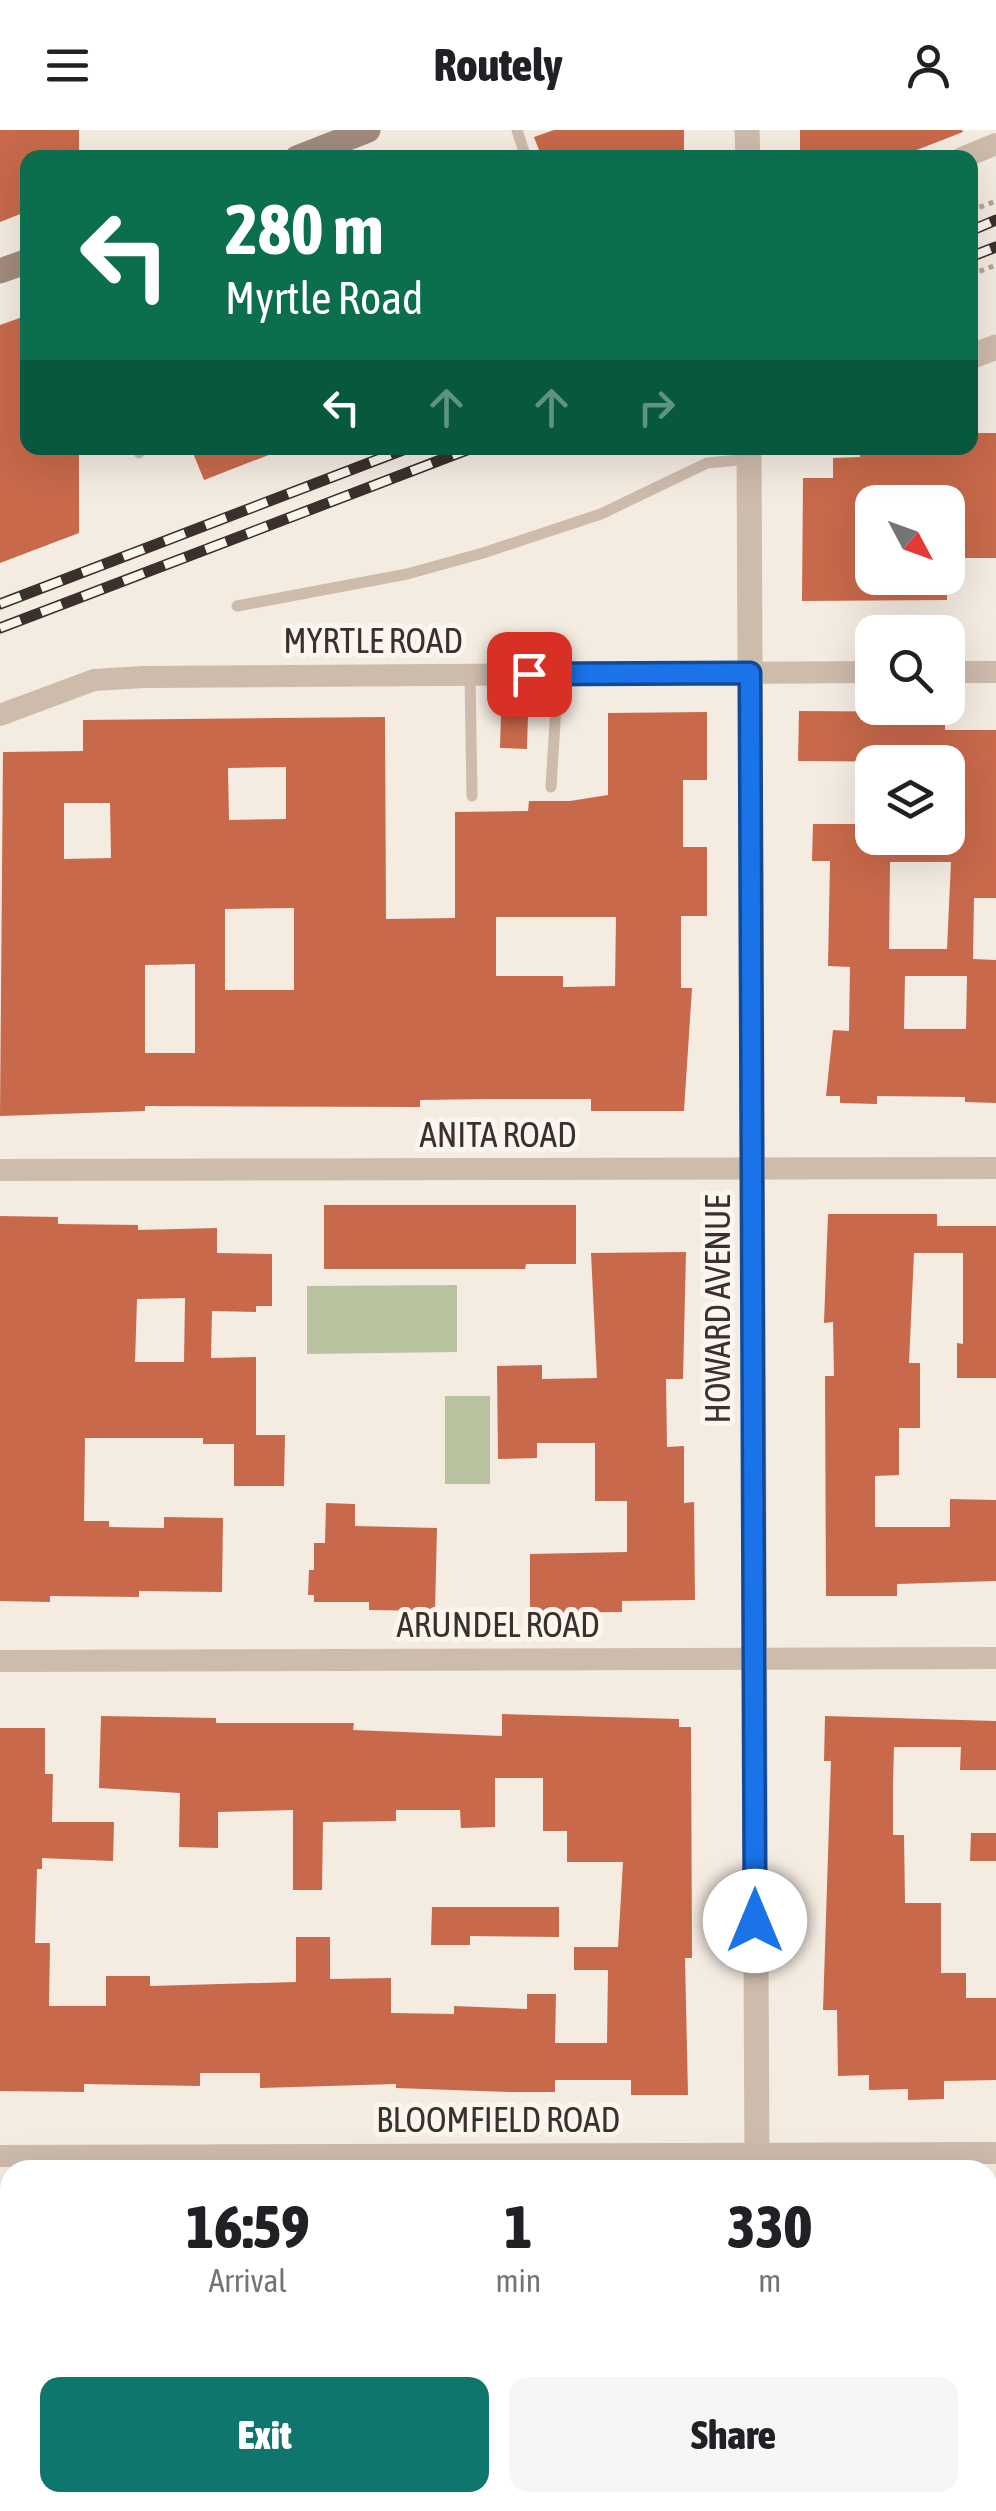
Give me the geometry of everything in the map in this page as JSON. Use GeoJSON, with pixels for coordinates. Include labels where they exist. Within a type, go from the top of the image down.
{"type":"FeatureCollection","features":[{"type":"Feature","properties":{"kind":"main road"},"geometry":{"type":"LineString","coordinates":[[311,150],[333,137],[368,130]]}},
{"type":"Feature","properties":{"kind":"street","name":"HOWARD AVENUE"},"geometry":{"type":"LineString","coordinates":[[749,455],[756,2160]]}},
{"type":"Feature","properties":{"kind":"street","name":"MYRTLE ROAD"},"geometry":{"type":"LineString","coordinates":[[0,715],[94,680],[855,672]]}},
{"type":"Feature","properties":{"kind":"street"},"geometry":{"type":"LineString","coordinates":[[965,672],[996,672]]}},
{"type":"Feature","properties":{"kind":"street","name":"ANITA ROAD"},"geometry":{"type":"LineString","coordinates":[[0,1170],[996,1168]]}},
{"type":"Feature","properties":{"kind":"street","name":"ARUNDEL ROAD"},"geometry":{"type":"LineString","coordinates":[[0,1661],[996,1658]]}},
{"type":"Feature","properties":{"kind":"street","name":"BLOOMFIELD ROAD"},"geometry":{"type":"LineString","coordinates":[[804,2160],[996,2152]]}},
{"type":"Feature","properties":{"kind":"street","name":"BLOOMFIELD ROAD"},"geometry":{"type":"LineString","coordinates":[[0,2156],[504,2160]]}},
{"type":"Feature","properties":{"kind":"lane"},"geometry":{"type":"LineString","coordinates":[[237,606],[408,574],[483,553],[600,514],[707,462],[740,455]]}},
{"type":"Feature","properties":{"kind":"lane"},"geometry":{"type":"LineString","coordinates":[[551,788],[558,674]]}},
{"type":"Feature","properties":{"kind":"lane"},"geometry":{"type":"LineString","coordinates":[[470,675],[472,796]]}},
{"type":"Feature","properties":{"kind":"green space"},"geometry":{"type":"Polygon","coordinates":[[[457,1285],[457,1352],[307,1354],[307,1286],[457,1285]]]}},
{"type":"Feature","properties":{"kind":"green space"},"geometry":{"type":"Polygon","coordinates":[[[445,1396],[490,1396],[490,1484],[445,1484],[445,1396]]]}},
{"type":"Feature","properties":{"kind":"building"},"geometry":{"type":"Polygon","coordinates":[[[0,130],[79,130],[79,150],[20,150],[20,214],[0,222],[0,130]]]}},
{"type":"Feature","properties":{"kind":"building"},"geometry":{"type":"Polygon","coordinates":[[[554,130],[684,130],[684,150],[539,150],[534,137],[554,130]]]}},
{"type":"Feature","properties":{"kind":"building"},"geometry":{"type":"Polygon","coordinates":[[[800,130],[963,132],[917,150],[800,150],[800,130]]]}},
{"type":"Feature","properties":{"kind":"building"},"geometry":{"type":"Polygon","coordinates":[[[20,318],[20,455],[79,455],[79,533],[0,563],[0,325],[20,318]]]}},
{"type":"Feature","properties":{"kind":"building"},"geometry":{"type":"Polygon","coordinates":[[[978,433],[996,433],[996,558],[965,558],[965,485],[855,485],[855,595],[947,595],[947,600],[802,601],[803,478],[833,478],[833,458],[978,455],[978,433]]]}},
{"type":"Feature","properties":{"kind":"building"},"geometry":{"type":"Polygon","coordinates":[[[194,455],[269,455],[204,480],[194,455]]]}},
{"type":"Feature","properties":{"kind":"building"},"geometry":{"type":"Polygon","coordinates":[[[799,711],[855,711],[855,725],[945,725],[945,730],[996,730],[996,898],[974,898],[973,959],[996,960],[996,1103],[965,1102],[965,1097],[877,1096],[877,1104],[840,1103],[840,1096],[826,1096],[833,1030],[849,1031],[850,967],[828,966],[830,861],[812,861],[813,824],[855,824],[855,855],[965,855],[965,745],[855,745],[855,761],[798,761],[799,711]],[[890,862],[889,949],[947,949],[951,862],[890,862]],[[905,976],[904,1029],[966,1029],[967,976],[905,976]]]}},
{"type":"Feature","properties":{"kind":"building"},"geometry":{"type":"Polygon","coordinates":[[[707,712],[707,780],[683,780],[683,847],[707,847],[707,916],[681,916],[681,988],[692,988],[684,1111],[591,1111],[591,1099],[490,1099],[420,1100],[420,1107],[145,1106],[145,1111],[0,1116],[3,752],[83,751],[83,720],[385,717],[386,919],[455,918],[455,812],[528,811],[529,801],[570,801],[608,795],[608,713],[707,712]],[[286,767],[228,768],[229,820],[286,819],[286,767]],[[64,803],[64,859],[111,858],[110,803],[64,803]],[[294,908],[225,909],[225,990],[294,990],[294,908]],[[496,917],[496,976],[563,976],[563,987],[615,986],[616,917],[496,917]],[[195,964],[145,965],[145,1053],[195,1053],[195,964]]]}},
{"type":"Feature","properties":{"kind":"building"},"geometry":{"type":"Polygon","coordinates":[[[501,713],[528,714],[527,749],[500,748],[501,713]]]}},
{"type":"Feature","properties":{"kind":"building"},"geometry":{"type":"Polygon","coordinates":[[[324,1205],[576,1205],[576,1264],[526,1264],[525,1269],[324,1269],[324,1205]]]}},
{"type":"Feature","properties":{"kind":"building"},"geometry":{"type":"Polygon","coordinates":[[[828,1214],[937,1214],[937,1226],[996,1226],[996,1378],[957,1378],[957,1343],[963,1344],[963,1253],[914,1253],[909,1363],[920,1363],[920,1428],[899,1428],[899,1475],[875,1476],[875,1527],[950,1527],[950,1499],[996,1500],[996,1581],[897,1584],[897,1596],[826,1596],[825,1376],[834,1376],[833,1322],[824,1323],[828,1214]]]}},
{"type":"Feature","properties":{"kind":"building"},"geometry":{"type":"Polygon","coordinates":[[[0,1216],[58,1217],[58,1224],[138,1225],[138,1230],[217,1228],[217,1253],[272,1254],[272,1306],[256,1306],[256,1312],[212,1311],[211,1358],[256,1357],[256,1435],[285,1435],[284,1486],[234,1486],[234,1444],[203,1444],[203,1438],[85,1438],[84,1521],[109,1521],[109,1527],[164,1528],[164,1517],[223,1518],[222,1592],[139,1591],[139,1597],[50,1596],[50,1602],[0,1601],[0,1216]],[[185,1298],[137,1299],[135,1362],[184,1362],[185,1298]]]}},
{"type":"Feature","properties":{"kind":"building"},"geometry":{"type":"Polygon","coordinates":[[[686,1252],[683,1379],[666,1379],[667,1447],[684,1446],[684,1503],[694,1502],[695,1600],[622,1601],[622,1612],[530,1613],[530,1554],[627,1552],[627,1501],[595,1501],[595,1443],[537,1443],[537,1458],[498,1459],[497,1366],[542,1365],[542,1379],[597,1378],[591,1253],[686,1252]]]}},
{"type":"Feature","properties":{"kind":"building"},"geometry":{"type":"Polygon","coordinates":[[[326,1503],[355,1504],[355,1526],[437,1528],[435,1611],[369,1610],[369,1602],[314,1602],[314,1595],[308,1595],[309,1570],[314,1570],[314,1543],[325,1543],[326,1503]]]}},
{"type":"Feature","properties":{"kind":"building"},"geometry":{"type":"Polygon","coordinates":[[[502,1714],[679,1719],[679,1727],[691,1727],[692,1958],[685,1958],[688,2095],[631,2095],[631,2080],[555,2080],[555,2092],[396,2088],[396,2084],[260,2088],[260,2073],[200,2073],[200,2086],[84,2084],[84,2092],[0,2091],[0,1728],[45,1728],[45,1774],[53,1774],[52,1822],[114,1822],[113,1861],[42,1858],[42,1869],[37,1869],[35,1943],[50,1943],[49,2006],[106,2006],[106,1976],[150,1976],[150,1986],[296,1982],[296,1937],[330,1937],[330,1979],[391,1978],[391,2013],[454,2014],[454,2006],[527,2009],[527,1994],[556,1994],[555,2043],[607,2043],[608,1970],[574,1970],[574,1947],[618,1947],[623,1862],[567,1862],[567,1831],[543,1831],[543,1778],[495,1778],[495,1827],[461,1828],[460,1810],[396,1810],[396,1821],[323,1822],[322,1890],[293,1890],[293,1810],[218,1812],[218,1848],[179,1847],[180,1793],[99,1788],[101,1716],[216,1718],[216,1723],[354,1723],[353,1730],[502,1736],[502,1714]]]}},
{"type":"Feature","properties":{"kind":"building"},"geometry":{"type":"Polygon","coordinates":[[[825,1716],[996,1721],[996,1770],[960,1770],[961,1747],[894,1747],[893,1835],[904,1835],[905,1903],[941,1903],[941,1973],[966,1973],[966,1998],[996,1998],[996,2080],[944,2081],[944,2099],[908,2100],[908,2089],[869,2090],[869,2075],[838,2076],[837,2010],[823,2010],[831,1761],[824,1761],[825,1716]]]}},
{"type":"Feature","properties":{"kind":"building"},"geometry":{"type":"Polygon","coordinates":[[[971,1833],[996,1833],[996,1861],[970,1861],[971,1833]]]}},
{"type":"Feature","properties":{"kind":"building"},"geometry":{"type":"Polygon","coordinates":[[[432,1907],[559,1907],[559,1937],[470,1936],[470,1945],[431,1945],[432,1907]]]}},
{"type":"Feature","properties":{"kind":"railway"},"geometry":{"type":"LineString","coordinates":[[978,228],[996,220]]}},
{"type":"Feature","properties":{"kind":"railway"},"geometry":{"type":"LineString","coordinates":[[978,254],[996,247]]}},
{"type":"Feature","properties":{"kind":"railway"},"geometry":{"type":"LineString","coordinates":[[0,604],[390,455]]}},
{"type":"Feature","properties":{"kind":"railway"},"geometry":{"type":"LineString","coordinates":[[0,628],[454,455]]}},
{"type":"Feature","properties":{"kind":"route"},"geometry":{"type":"LineString","coordinates":[[529,674],[750,673],[755,1921]]}}]}
